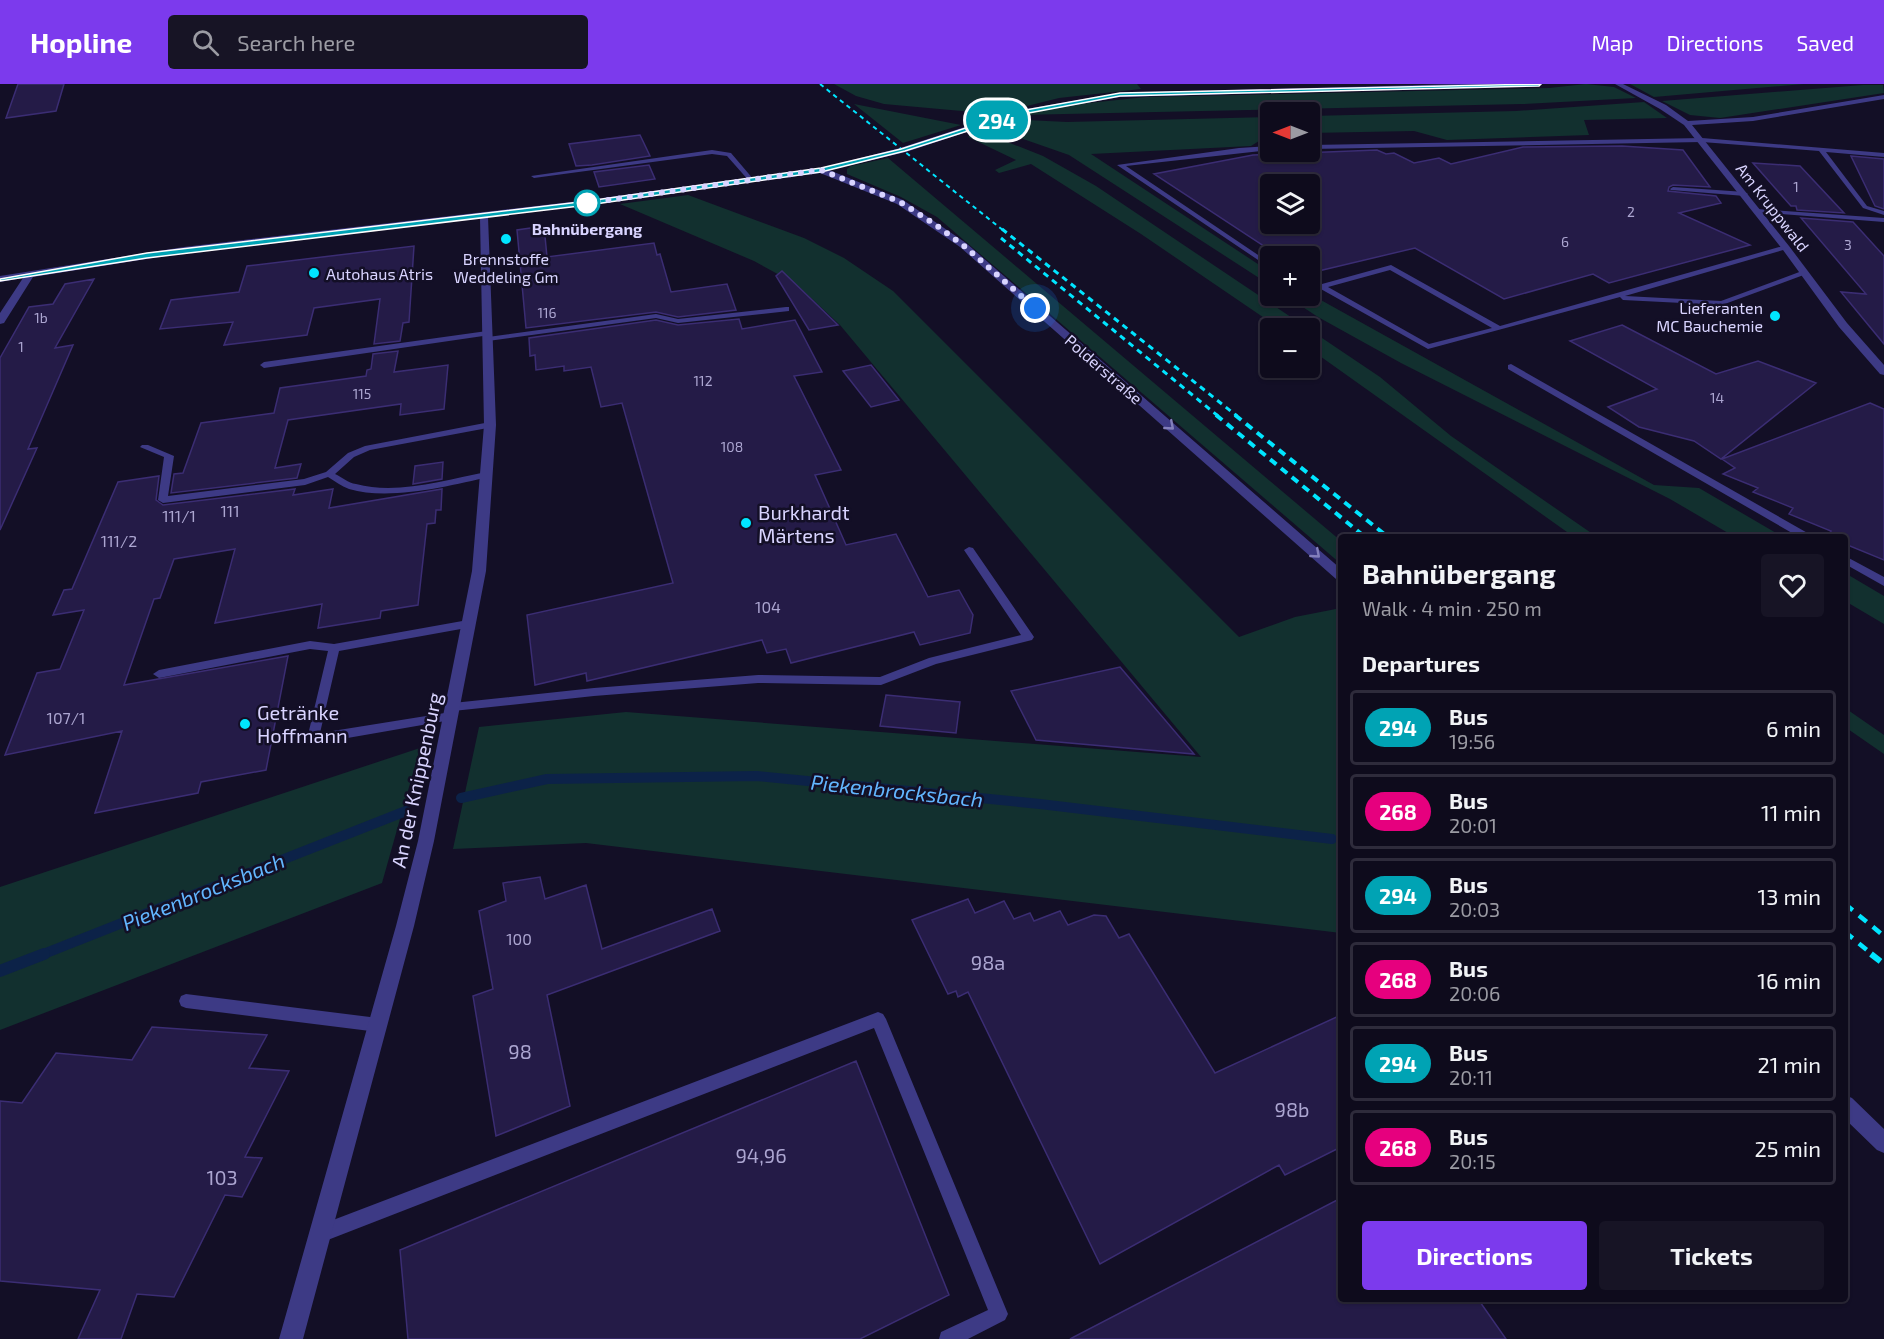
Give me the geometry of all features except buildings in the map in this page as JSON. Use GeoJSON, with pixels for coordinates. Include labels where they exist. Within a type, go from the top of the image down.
{"type":"FeatureCollection","features":[{"type":"Feature","properties":{"kind":"street"},"geometry":{"type":"LineString","coordinates":[[0,279],[173,252],[484,215],[821,170],[903,150],[1017,113],[1120,95],[1220,88],[1539,84]]}},
{"type":"Feature","properties":{"kind":"street","name":"Am Kruppwald"},"geometry":{"type":"LineString","coordinates":[[1618,84],[1663,107],[1687,123],[1806,273],[1844,325],[1884,372]]}},
{"type":"Feature","properties":{"kind":"street"},"geometry":{"type":"LineString","coordinates":[[1687,123],[1753,119],[1884,96]]}},
{"type":"Feature","properties":{"kind":"street","name":"Polderstraße"},"geometry":{"type":"LineString","coordinates":[[821,170],[900,202],[963,245],[1338,573]]}},
{"type":"Feature","properties":{"kind":"street","name":"An der Knippenburg"},"geometry":{"type":"LineString","coordinates":[[291,1339],[424,852],[479,571],[490,425],[484,215]]}},
{"type":"Feature","properties":{"kind":"street"},"geometry":{"type":"LineString","coordinates":[[0,321],[30,274]]}},
{"type":"Feature","properties":{"kind":"street"},"geometry":{"type":"LineString","coordinates":[[1848,1108],[1884,1143]]}},
{"type":"Feature","properties":{"kind":"lane"},"geometry":{"type":"LineString","coordinates":[[1320,147],[1702,140],[1884,155]]}},
{"type":"Feature","properties":{"kind":"lane"},"geometry":{"type":"LineString","coordinates":[[1260,149],[1120,165],[1260,259]]}},
{"type":"Feature","properties":{"kind":"lane"},"geometry":{"type":"LineString","coordinates":[[1821,150],[1865,207],[1884,213]]}},
{"type":"Feature","properties":{"kind":"lane"},"geometry":{"type":"LineString","coordinates":[[534,176],[712,152],[729,154],[752,181]]}},
{"type":"Feature","properties":{"kind":"lane"},"geometry":{"type":"LineString","coordinates":[[1673,189],[1744,194]]}},
{"type":"Feature","properties":{"kind":"lane"},"geometry":{"type":"LineString","coordinates":[[1757,211],[1884,220]]}},
{"type":"Feature","properties":{"kind":"lane"},"geometry":{"type":"LineString","coordinates":[[1322,285],[1428,347],[1613,298],[1786,248]]}},
{"type":"Feature","properties":{"kind":"lane"},"geometry":{"type":"LineString","coordinates":[[1322,285],[1391,267],[1499,329]]}},
{"type":"Feature","properties":{"kind":"lane"},"geometry":{"type":"LineString","coordinates":[[1613,298],[1722,303],[1806,273]]}},
{"type":"Feature","properties":{"kind":"lane"},"geometry":{"type":"LineString","coordinates":[[264,365],[656,316],[678,321],[786,309]]}},
{"type":"Feature","properties":{"kind":"lane"},"geometry":{"type":"LineString","coordinates":[[1511,367],[1802,534]]}},
{"type":"Feature","properties":{"kind":"lane"},"geometry":{"type":"LineString","coordinates":[[145,447],[169,456],[163,500],[305,482],[329,474],[351,455],[368,448],[490,425]]}},
{"type":"Feature","properties":{"kind":"lane"},"geometry":{"type":"LineString","coordinates":[[329,474],[352,487],[374,490],[486,476]]}},
{"type":"Feature","properties":{"kind":"lane"},"geometry":{"type":"LineString","coordinates":[[333,648],[313,739],[452,712],[594,692],[758,679],[881,681],[933,661],[1028,637],[969,550]]}},
{"type":"Feature","properties":{"kind":"lane"},"geometry":{"type":"LineString","coordinates":[[1848,561],[1884,582]]}},
{"type":"Feature","properties":{"kind":"lane"},"geometry":{"type":"LineString","coordinates":[[159,674],[310,645],[333,648],[468,624]]}},
{"type":"Feature","properties":{"kind":"lane"},"geometry":{"type":"LineString","coordinates":[[186,1001],[378,1025]]}},
{"type":"Feature","properties":{"kind":"lane"},"geometry":{"type":"LineString","coordinates":[[320,1234],[878,1019],[999,1314],[948,1339]]}},
{"type":"Feature","properties":{"kind":"green space"},"geometry":{"type":"Polygon","coordinates":[[[834,84],[1137,84],[1141,89],[1059,98],[995,114],[884,104],[856,96],[834,84]]]}},
{"type":"Feature","properties":{"kind":"green space"},"geometry":{"type":"Polygon","coordinates":[[[1586,84],[1614,87],[1636,98],[1522,104],[1320,108],[1320,102],[1260,102],[1260,110],[1019,115],[1079,104],[1146,97],[1549,88],[1586,84]]]}},
{"type":"Feature","properties":{"kind":"green space"},"geometry":{"type":"Polygon","coordinates":[[[1630,84],[1804,84],[1654,97],[1630,84]]]}},
{"type":"Feature","properties":{"kind":"green space"},"geometry":{"type":"Polygon","coordinates":[[[1883,85],[1884,93],[1720,118],[1690,115],[1662,101],[1883,85]]]}},
{"type":"Feature","properties":{"kind":"green space"},"geometry":{"type":"Polygon","coordinates":[[[1644,102],[1667,118],[1584,120],[1589,135],[1447,140],[1414,131],[1320,133],[1320,116],[1516,111],[1644,102]]]}},
{"type":"Feature","properties":{"kind":"green space"},"geometry":{"type":"Polygon","coordinates":[[[854,104],[961,125],[903,143],[854,104]]]}},
{"type":"Feature","properties":{"kind":"green space"},"geometry":{"type":"Polygon","coordinates":[[[1260,117],[1260,140],[1251,146],[1091,154],[1260,265],[1260,279],[1069,155],[986,126],[1005,119],[1067,122],[1260,117]]]}},
{"type":"Feature","properties":{"kind":"green space"},"geometry":{"type":"Polygon","coordinates":[[[977,130],[1043,156],[1096,186],[1260,296],[1260,306],[1274,306],[1292,318],[1264,318],[1141,234],[1031,164],[999,173],[995,170],[1016,160],[968,137],[977,130]]]}},
{"type":"Feature","properties":{"kind":"green space"},"geometry":{"type":"Polygon","coordinates":[[[888,158],[1338,538],[1338,561],[937,217],[901,197],[847,174],[847,169],[851,166],[888,158]]]}},
{"type":"Feature","properties":{"kind":"green space"},"geometry":{"type":"Polygon","coordinates":[[[688,195],[804,238],[844,258],[893,291],[1239,637],[1295,617],[1338,609],[1338,933],[586,843],[453,849],[479,727],[626,712],[1201,757],[840,325],[796,284],[754,261],[620,204],[688,195]]]}},
{"type":"Feature","properties":{"kind":"green space"},"geometry":{"type":"Polygon","coordinates":[[[1320,300],[1654,485],[1699,488],[1778,534],[1730,534],[1670,499],[1401,363],[1301,306],[1320,306],[1320,300]]]}},
{"type":"Feature","properties":{"kind":"green space"},"geometry":{"type":"Polygon","coordinates":[[[1320,337],[1380,377],[1451,436],[1593,534],[1570,534],[1320,356],[1320,337]]]}},
{"type":"Feature","properties":{"kind":"green space"},"geometry":{"type":"Polygon","coordinates":[[[1848,575],[1884,596],[1884,624],[1848,603],[1848,575]]]}},
{"type":"Feature","properties":{"kind":"green space"},"geometry":{"type":"Polygon","coordinates":[[[1848,710],[1884,735],[1884,754],[1848,729],[1848,710]]]}},
{"type":"Feature","properties":{"kind":"green space"},"geometry":{"type":"Polygon","coordinates":[[[420,748],[382,883],[0,1030],[0,887],[420,748]]]}},
{"type":"Feature","properties":{"kind":"waterway","name":"Piekenbrocksbach"},"geometry":{"type":"LineString","coordinates":[[461,798],[547,779],[757,776],[1040,804],[1332,839]]}},
{"type":"Feature","properties":{"kind":"waterway","name":"Piekenbrocksbach"},"geometry":{"type":"LineString","coordinates":[[41,955],[406,811]]}},
{"type":"Feature","properties":{"kind":"waterway","name":"Piekenbrocksbach"},"geometry":{"type":"LineString","coordinates":[[0,971],[44,954]]}},
{"type":"Feature","properties":{"kind":"railway"},"geometry":{"type":"LineString","coordinates":[[820,84],[1004,231]]}},
{"type":"Feature","properties":{"kind":"railway"},"geometry":{"type":"LineString","coordinates":[[1002,229],[1237,416]]}},
{"type":"Feature","properties":{"kind":"railway"},"geometry":{"type":"LineString","coordinates":[[1001,238],[1218,416]]}},
{"type":"Feature","properties":{"kind":"railway"},"geometry":{"type":"LineString","coordinates":[[1216,415],[1361,534]]}},
{"type":"Feature","properties":{"kind":"railway"},"geometry":{"type":"LineString","coordinates":[[1235,415],[1384,534]]}},
{"type":"Feature","properties":{"kind":"railway"},"geometry":{"type":"LineString","coordinates":[[1848,906],[1884,936]]}},
{"type":"Feature","properties":{"kind":"railway"},"geometry":{"type":"LineString","coordinates":[[1848,934],[1873,955]]}},
{"type":"Feature","properties":{"kind":"railway"},"geometry":{"type":"LineString","coordinates":[[1871,954],[1884,964]]}},
{"type":"Feature","properties":{"kind":"bus line","name":"294"},"geometry":{"type":"LineString","coordinates":[[0,279],[147,255],[588,203],[821,170],[903,150],[1017,113],[1120,95],[1539,84]]}},
{"type":"Feature","properties":{"kind":"place","name":"Bahnübergang"},"geometry":{"type":"Point","coordinates":[587,203]}},
{"type":"Feature","properties":{"kind":"place","name":"Brennstoffe Weddeling Gm"},"geometry":{"type":"Point","coordinates":[506,239]}},
{"type":"Feature","properties":{"kind":"place","name":"Autohaus Atris"},"geometry":{"type":"Point","coordinates":[314,273]}},
{"type":"Feature","properties":{"kind":"place","name":"Lieferanten MC Bauchemie"},"geometry":{"type":"Point","coordinates":[1775,316]}},
{"type":"Feature","properties":{"kind":"place","name":"Burkhardt Märtens"},"geometry":{"type":"Point","coordinates":[746,523]}},
{"type":"Feature","properties":{"kind":"place","name":"Getränke Hoffmann"},"geometry":{"type":"Point","coordinates":[245,724]}},
{"type":"Feature","properties":{"kind":"route"},"geometry":{"type":"LineString","coordinates":[[587,203],[821,170],[900,202],[933,223],[963,245],[1035,308]]}}]}
